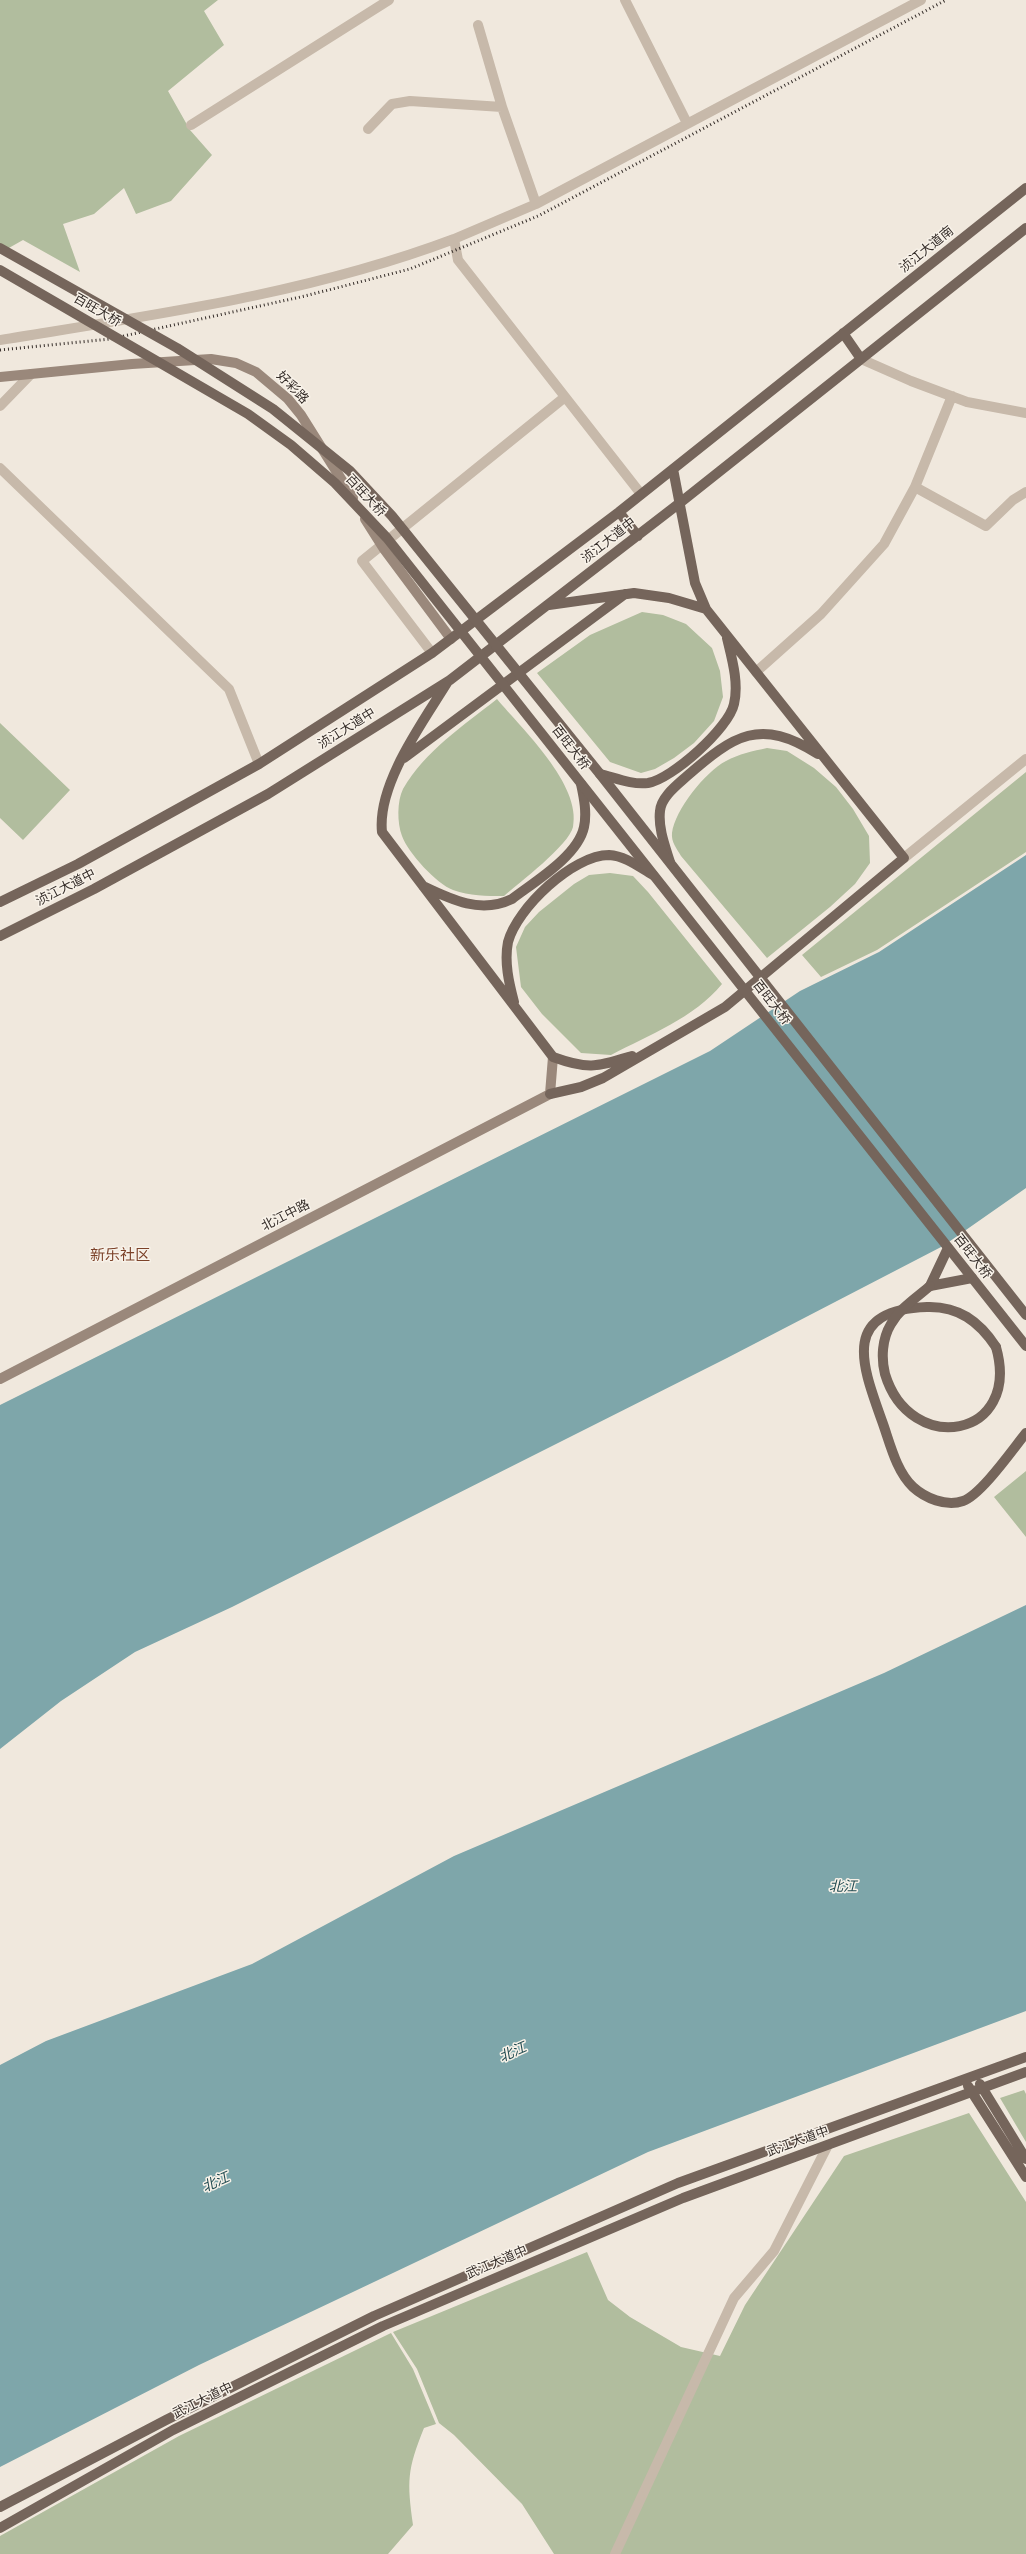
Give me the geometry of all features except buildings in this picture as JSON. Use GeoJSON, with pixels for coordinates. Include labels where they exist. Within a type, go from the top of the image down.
{"type":"FeatureCollection","features":[{"type":"Feature","properties":{"kind":"main road","name":"浈江大道南"},"geometry":{"type":"LineString","coordinates":[[673,469],[1026,188]]}},
{"type":"Feature","properties":{"kind":"main road"},"geometry":{"type":"LineString","coordinates":[[681,502],[1026,228]]}},
{"type":"Feature","properties":{"kind":"main road","name":"百旺大桥"},"geometry":{"type":"LineString","coordinates":[[0,248],[177,348],[273,409],[350,471],[392,516],[600,774],[1026,1315]]}},
{"type":"Feature","properties":{"kind":"main road","name":"百旺大桥"},"geometry":{"type":"LineString","coordinates":[[0,270],[248,414],[291,445],[336,483],[387,538],[1026,1346]]}},
{"type":"Feature","properties":{"kind":"main road"},"geometry":{"type":"LineString","coordinates":[[843,334],[861,359]]}},
{"type":"Feature","properties":{"kind":"main road"},"geometry":{"type":"LineString","coordinates":[[550,1094],[581,1087],[603,1078],[648,1051],[681,1034],[732,1002],[904,858],[706,609],[695,583],[681,502],[673,469]]}},
{"type":"Feature","properties":{"kind":"main road","name":"浈江大道中"},"geometry":{"type":"LineString","coordinates":[[0,902],[78,864],[258,764],[432,653],[619,512],[673,469]]}},
{"type":"Feature","properties":{"kind":"main road","name":"浈江大道中"},"geometry":{"type":"LineString","coordinates":[[0,936],[94,889],[268,794],[450,680],[681,502]]}},
{"type":"Feature","properties":{"kind":"main road"},"geometry":{"type":"LineString","coordinates":[[619,512],[638,536]]}},
{"type":"Feature","properties":{"kind":"main road"},"geometry":{"type":"LineString","coordinates":[[548,605],[625,594],[650,594],[706,609]]}},
{"type":"Feature","properties":{"kind":"main road"},"geometry":{"type":"LineString","coordinates":[[403,759],[625,594]]}},
{"type":"Feature","properties":{"kind":"main road"},"geometry":{"type":"LineString","coordinates":[[600,774],[639,783],[657,780],[718,732],[730,715],[734,704],[734,666],[727,636]]}},
{"type":"Feature","properties":{"kind":"main road"},"geometry":{"type":"LineString","coordinates":[[450,680],[412,740],[387,792],[382,815],[382,832],[553,1056],[577,1065],[592,1067],[648,1051]]}},
{"type":"Feature","properties":{"kind":"main road"},"geometry":{"type":"LineString","coordinates":[[670,862],[661,829],[660,811],[662,804],[678,784],[730,742],[757,734],[770,733],[798,742],[826,760]]}},
{"type":"Feature","properties":{"kind":"main road"},"geometry":{"type":"LineString","coordinates":[[421,885],[452,900],[470,905],[503,903],[512,899],[566,856],[577,843],[584,827],[584,802],[581,784]]}},
{"type":"Feature","properties":{"kind":"main road"},"geometry":{"type":"LineString","coordinates":[[515,1006],[507,974],[508,943],[518,919],[527,906],[573,866],[597,857],[616,856],[630,861],[653,876]]}},
{"type":"Feature","properties":{"kind":"main road"},"geometry":{"type":"LineString","coordinates":[[948,1248],[930,1286],[903,1308],[891,1324],[883,1343],[884,1369],[888,1382],[894,1396],[921,1422],[952,1428],[977,1419],[994,1402],[998,1391],[1001,1364],[996,1347],[988,1336],[964,1314],[950,1308],[915,1308],[878,1319],[870,1328],[864,1340],[865,1373],[895,1458],[912,1486],[935,1500],[953,1503],[970,1498],[1026,1433]]}},
{"type":"Feature","properties":{"kind":"main road"},"geometry":{"type":"LineString","coordinates":[[930,1286],[972,1278]]}},
{"type":"Feature","properties":{"kind":"main road","name":"武江大道中"},"geometry":{"type":"LineString","coordinates":[[0,2507],[166,2420],[382,2312],[678,2183],[1026,2057]]}},
{"type":"Feature","properties":{"kind":"main road","name":"武江大道中"},"geometry":{"type":"LineString","coordinates":[[0,2528],[173,2430],[383,2326],[683,2198],[1026,2072]]}},
{"type":"Feature","properties":{"kind":"main road"},"geometry":{"type":"LineString","coordinates":[[976,2076],[1026,2159]]}},
{"type":"Feature","properties":{"kind":"main road"},"geometry":{"type":"LineString","coordinates":[[964,2079],[1026,2177]]}},
{"type":"Feature","properties":{"kind":"street"},"geometry":{"type":"LineString","coordinates":[[191,125],[390,0]]}},
{"type":"Feature","properties":{"kind":"street"},"geometry":{"type":"LineString","coordinates":[[625,0],[687,123]]}},
{"type":"Feature","properties":{"kind":"street"},"geometry":{"type":"LineString","coordinates":[[0,340],[259,296],[417,253],[536,204],[921,0]]}},
{"type":"Feature","properties":{"kind":"street"},"geometry":{"type":"LineString","coordinates":[[478,25],[502,107],[536,204]]}},
{"type":"Feature","properties":{"kind":"street"},"geometry":{"type":"LineString","coordinates":[[368,129],[392,104],[410,101],[502,107]]}},
{"type":"Feature","properties":{"kind":"street"},"geometry":{"type":"LineString","coordinates":[[454,239],[458,260],[641,494]]}},
{"type":"Feature","properties":{"kind":"street","name":"好彩路"},"geometry":{"type":"LineString","coordinates":[[0,377],[132,364],[211,359],[236,363],[256,372],[283,395],[301,415],[382,545],[451,639]]}},
{"type":"Feature","properties":{"kind":"street"},"geometry":{"type":"LineString","coordinates":[[861,359],[967,402],[1026,413]]}},
{"type":"Feature","properties":{"kind":"street"},"geometry":{"type":"LineString","coordinates":[[0,406],[31,374]]}},
{"type":"Feature","properties":{"kind":"street"},"geometry":{"type":"LineString","coordinates":[[432,653],[362,561],[565,396]]}},
{"type":"Feature","properties":{"kind":"street"},"geometry":{"type":"LineString","coordinates":[[756,672],[821,614],[884,544],[915,487],[952,396]]}},
{"type":"Feature","properties":{"kind":"street"},"geometry":{"type":"LineString","coordinates":[[0,468],[229,690],[258,764]]}},
{"type":"Feature","properties":{"kind":"street"},"geometry":{"type":"LineString","coordinates":[[915,487],[986,526],[1013,500],[1026,492]]}},
{"type":"Feature","properties":{"kind":"street"},"geometry":{"type":"LineString","coordinates":[[904,858],[1026,759]]}},
{"type":"Feature","properties":{"kind":"street"},"geometry":{"type":"LineString","coordinates":[[550,1094],[553,1056]]}},
{"type":"Feature","properties":{"kind":"street","name":"北江中路"},"geometry":{"type":"LineString","coordinates":[[0,1379],[550,1094]]}},
{"type":"Feature","properties":{"kind":"street"},"geometry":{"type":"LineString","coordinates":[[615,2554],[734,2298],[774,2251],[828,2145]]}},
{"type":"Feature","properties":{"kind":"green space"},"geometry":{"type":"Polygon","coordinates":[[[0,0],[218,0],[204,11],[224,45],[168,91],[190,130],[212,155],[171,201],[136,214],[124,188],[94,214],[63,224],[80,272],[23,240],[0,253],[0,0]]]}},
{"type":"Feature","properties":{"kind":"green space"},"geometry":{"type":"Polygon","coordinates":[[[642,612],[663,615],[686,624],[712,648],[720,671],[723,697],[714,721],[694,743],[674,758],[655,769],[641,773],[610,762],[537,673],[590,635],[642,612]]]}},
{"type":"Feature","properties":{"kind":"green space"},"geometry":{"type":"Polygon","coordinates":[[[497,699],[548,758],[560,776],[568,794],[573,811],[573,827],[570,835],[563,844],[504,896],[478,895],[459,892],[446,887],[431,875],[410,851],[400,831],[398,812],[403,789],[422,763],[446,740],[497,699]]]}},
{"type":"Feature","properties":{"kind":"green space"},"geometry":{"type":"Polygon","coordinates":[[[0,723],[70,790],[23,840],[0,818],[0,723]]]}},
{"type":"Feature","properties":{"kind":"green space"},"geometry":{"type":"Polygon","coordinates":[[[767,748],[787,751],[814,768],[836,787],[853,809],[869,836],[870,863],[855,884],[830,907],[767,958],[681,856],[672,839],[672,833],[674,824],[685,803],[692,792],[709,774],[726,761],[746,753],[767,748]]]}},
{"type":"Feature","properties":{"kind":"green space"},"geometry":{"type":"Polygon","coordinates":[[[1026,772],[1026,852],[877,950],[821,977],[802,955],[1026,772]]]}},
{"type":"Feature","properties":{"kind":"green space"},"geometry":{"type":"Polygon","coordinates":[[[610,873],[633,876],[648,892],[722,984],[711,996],[685,1016],[611,1055],[581,1053],[542,1014],[521,987],[516,947],[525,927],[539,912],[574,884],[589,875],[610,873]]]}},
{"type":"Feature","properties":{"kind":"green space"},"geometry":{"type":"Polygon","coordinates":[[[1026,1471],[1026,1537],[994,1497],[1026,1471]]]}},
{"type":"Feature","properties":{"kind":"green space"},"geometry":{"type":"Polygon","coordinates":[[[1024,2090],[1026,2094],[1026,2142],[1000,2098],[1024,2090]]]}},
{"type":"Feature","properties":{"kind":"green space"},"geometry":{"type":"Polygon","coordinates":[[[969,2113],[1026,2202],[1026,2554],[554,2554],[522,2504],[454,2435],[439,2423],[417,2369],[393,2332],[587,2252],[608,2300],[630,2317],[681,2347],[720,2356],[745,2305],[844,2156],[969,2113]]]}},
{"type":"Feature","properties":{"kind":"green space"},"geometry":{"type":"Polygon","coordinates":[[[391,2333],[413,2369],[436,2424],[424,2428],[411,2466],[409,2486],[413,2525],[388,2554],[0,2554],[0,2536],[179,2436],[391,2333]]]}},
{"type":"Feature","properties":{"kind":"water"},"geometry":{"type":"Polygon","coordinates":[[[1026,855],[1026,1188],[943,1246],[727,1358],[232,1607],[135,1652],[61,1701],[0,1749],[0,1405],[710,1051],[800,991],[879,952],[1026,855]]]}},
{"type":"Feature","properties":{"kind":"water","name":"北江"},"geometry":{"type":"Polygon","coordinates":[[[1026,1605],[1026,2011],[648,2152],[199,2365],[0,2467],[0,2065],[46,2041],[252,1964],[454,1856],[884,1673],[1026,1605]]]}},
{"type":"Feature","properties":{"kind":"railway"},"geometry":{"type":"LineString","coordinates":[[0,350],[110,339],[305,296],[410,269],[538,216],[946,0]]}},
{"type":"Feature","properties":{"kind":"district","name":"新乐社区"},"geometry":{"type":"Point","coordinates":[120,1256]}}]}
